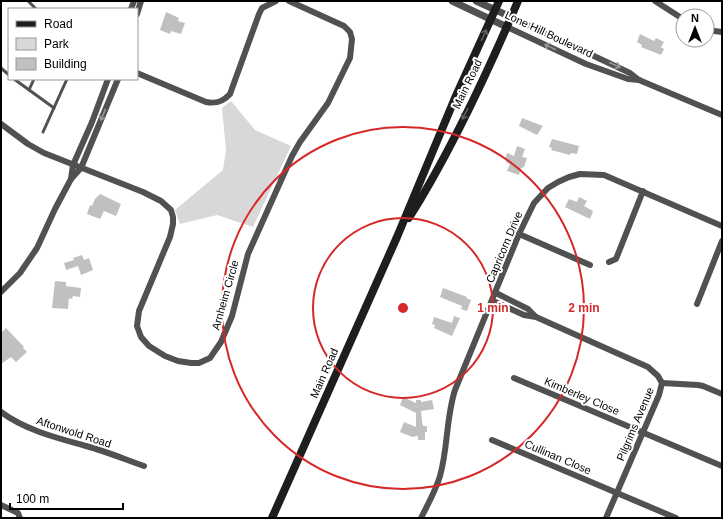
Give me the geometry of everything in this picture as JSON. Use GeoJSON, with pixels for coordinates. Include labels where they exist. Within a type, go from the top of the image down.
{"type":"FeatureCollection","features":[{"type":"Feature","properties":{"kind":"main road","name":"Main Road"},"geometry":{"type":"LineString","coordinates":[[272,518],[397,237],[499,1]]}},
{"type":"Feature","properties":{"kind":"main road","name":"Main Road"},"geometry":{"type":"LineString","coordinates":[[397,237],[425,191],[472,101],[518,1]]}},
{"type":"Feature","properties":{"kind":"street"},"geometry":{"type":"LineString","coordinates":[[138,11],[141,1]]}},
{"type":"Feature","properties":{"kind":"street"},"geometry":{"type":"LineString","coordinates":[[138,73],[206,102],[213,104],[221,102],[230,94],[262,8],[276,1]]}},
{"type":"Feature","properties":{"kind":"street","name":"Arnheim Circle"},"geometry":{"type":"LineString","coordinates":[[1,124],[28,144],[44,153],[147,194],[161,201],[171,210],[174,217],[174,224],[170,238],[139,311],[137,326],[141,337],[149,346],[165,356],[191,364],[199,363],[210,358],[221,342],[228,327],[248,254],[292,156],[300,142],[328,103],[350,58],[352,39],[350,32],[344,26],[289,1]]}},
{"type":"Feature","properties":{"kind":"street","name":"Lone Hill Boulevard"},"geometry":{"type":"LineString","coordinates":[[452,1],[586,64],[628,79],[639,80]]}},
{"type":"Feature","properties":{"kind":"street","name":"Lone Hill Boulevard"},"geometry":{"type":"LineString","coordinates":[[476,1],[630,73],[639,80],[722,115]]}},
{"type":"Feature","properties":{"kind":"street"},"geometry":{"type":"LineString","coordinates":[[655,1],[675,15]]}},
{"type":"Feature","properties":{"kind":"street"},"geometry":{"type":"LineString","coordinates":[[1,292],[20,273],[37,248],[70,179],[73,165],[92,122],[108,80]]}},
{"type":"Feature","properties":{"kind":"street"},"geometry":{"type":"LineString","coordinates":[[70,179],[81,168],[118,80]]}},
{"type":"Feature","properties":{"kind":"street","name":"Capricorn Drive"},"geometry":{"type":"LineString","coordinates":[[421,518],[441,475],[455,390],[519,234],[539,196],[548,188],[569,177],[580,174],[604,176],[722,226]]}},
{"type":"Feature","properties":{"kind":"street"},"geometry":{"type":"LineString","coordinates":[[609,262],[616,259],[643,192]]}},
{"type":"Feature","properties":{"kind":"street"},"geometry":{"type":"LineString","coordinates":[[519,234],[590,264]]}},
{"type":"Feature","properties":{"kind":"street"},"geometry":{"type":"LineString","coordinates":[[697,304],[722,241]]}},
{"type":"Feature","properties":{"kind":"street","name":"Pilgrims Avenue"},"geometry":{"type":"LineString","coordinates":[[496,292],[528,309],[536,317]]}},
{"type":"Feature","properties":{"kind":"street","name":"Pilgrims Avenue"},"geometry":{"type":"LineString","coordinates":[[492,301],[524,315],[536,317],[648,367],[658,376],[662,383],[659,395],[606,518]]}},
{"type":"Feature","properties":{"kind":"street","name":"Kimberley Close"},"geometry":{"type":"LineString","coordinates":[[514,378],[722,466]]}},
{"type":"Feature","properties":{"kind":"street"},"geometry":{"type":"LineString","coordinates":[[662,383],[698,385],[722,394]]}},
{"type":"Feature","properties":{"kind":"street","name":"Aftonwold Road"},"geometry":{"type":"LineString","coordinates":[[1,412],[18,422],[56,438],[93,448],[144,466]]}},
{"type":"Feature","properties":{"kind":"street","name":"Cullinan Close"},"geometry":{"type":"LineString","coordinates":[[492,440],[676,518]]}},
{"type":"Feature","properties":{"kind":"street"},"geometry":{"type":"LineString","coordinates":[[1,505],[18,513],[20,518]]}},
{"type":"Feature","properties":{"kind":"lane"},"geometry":{"type":"LineString","coordinates":[[15,80],[54,108]]}},
{"type":"Feature","properties":{"kind":"lane"},"geometry":{"type":"LineString","coordinates":[[29,90],[34,80]]}},
{"type":"Feature","properties":{"kind":"lane"},"geometry":{"type":"LineString","coordinates":[[43,132],[67,80]]}},
{"type":"Feature","properties":{"kind":"green space"},"geometry":{"type":"Polygon","coordinates":[[[231,101],[255,130],[291,146],[253,227],[217,215],[180,224],[175,210],[223,170],[226,150],[222,108],[231,101]]]}},
{"type":"Feature","properties":{"kind":"building"},"geometry":{"type":"Polygon","coordinates":[[[166,12],[179,18],[178,21],[185,23],[181,34],[171,31],[170,34],[160,30],[166,12]]]}},
{"type":"Feature","properties":{"kind":"building"},"geometry":{"type":"Polygon","coordinates":[[[640,34],[654,41],[656,38],[664,42],[661,47],[664,49],[661,55],[641,47],[642,45],[637,42],[640,34]]]}},
{"type":"Feature","properties":{"kind":"building"},"geometry":{"type":"Polygon","coordinates":[[[522,118],[543,126],[537,135],[519,126],[522,118]]]}},
{"type":"Feature","properties":{"kind":"building"},"geometry":{"type":"Polygon","coordinates":[[[552,139],[579,146],[577,154],[571,153],[570,155],[551,150],[552,148],[549,147],[552,139]]]}},
{"type":"Feature","properties":{"kind":"building"},"geometry":{"type":"Polygon","coordinates":[[[517,146],[525,149],[522,157],[527,158],[519,175],[507,171],[510,164],[506,162],[507,160],[505,160],[507,153],[514,156],[517,146]]]}},
{"type":"Feature","properties":{"kind":"building"},"geometry":{"type":"Polygon","coordinates":[[[100,194],[121,204],[116,216],[104,211],[100,219],[87,214],[90,205],[92,206],[95,199],[100,194]]]}},
{"type":"Feature","properties":{"kind":"building"},"geometry":{"type":"Polygon","coordinates":[[[579,197],[587,201],[584,206],[593,211],[590,219],[565,207],[569,199],[577,202],[579,197]]]}},
{"type":"Feature","properties":{"kind":"building"},"geometry":{"type":"Polygon","coordinates":[[[82,255],[84,260],[89,258],[93,270],[81,275],[78,266],[66,270],[64,263],[74,260],[73,258],[82,255]]]}},
{"type":"Feature","properties":{"kind":"building"},"geometry":{"type":"Polygon","coordinates":[[[55,281],[66,282],[66,286],[81,288],[80,297],[73,296],[72,299],[69,298],[68,309],[52,308],[55,281]]]}},
{"type":"Feature","properties":{"kind":"building"},"geometry":{"type":"Polygon","coordinates":[[[443,288],[471,300],[467,311],[461,309],[462,306],[440,297],[443,288]]]}},
{"type":"Feature","properties":{"kind":"building"},"geometry":{"type":"Polygon","coordinates":[[[454,316],[460,318],[452,336],[434,328],[435,325],[432,324],[434,317],[452,323],[454,316]]]}},
{"type":"Feature","properties":{"kind":"building"},"geometry":{"type":"Polygon","coordinates":[[[6,328],[27,352],[16,362],[11,357],[1,364],[1,333],[6,328]]]}},
{"type":"Feature","properties":{"kind":"building"},"geometry":{"type":"Polygon","coordinates":[[[403,397],[416,403],[416,400],[421,400],[421,402],[432,400],[434,409],[421,411],[423,426],[427,426],[425,440],[418,440],[418,436],[412,437],[400,432],[404,422],[416,427],[416,413],[400,405],[403,397]]]}}]}
